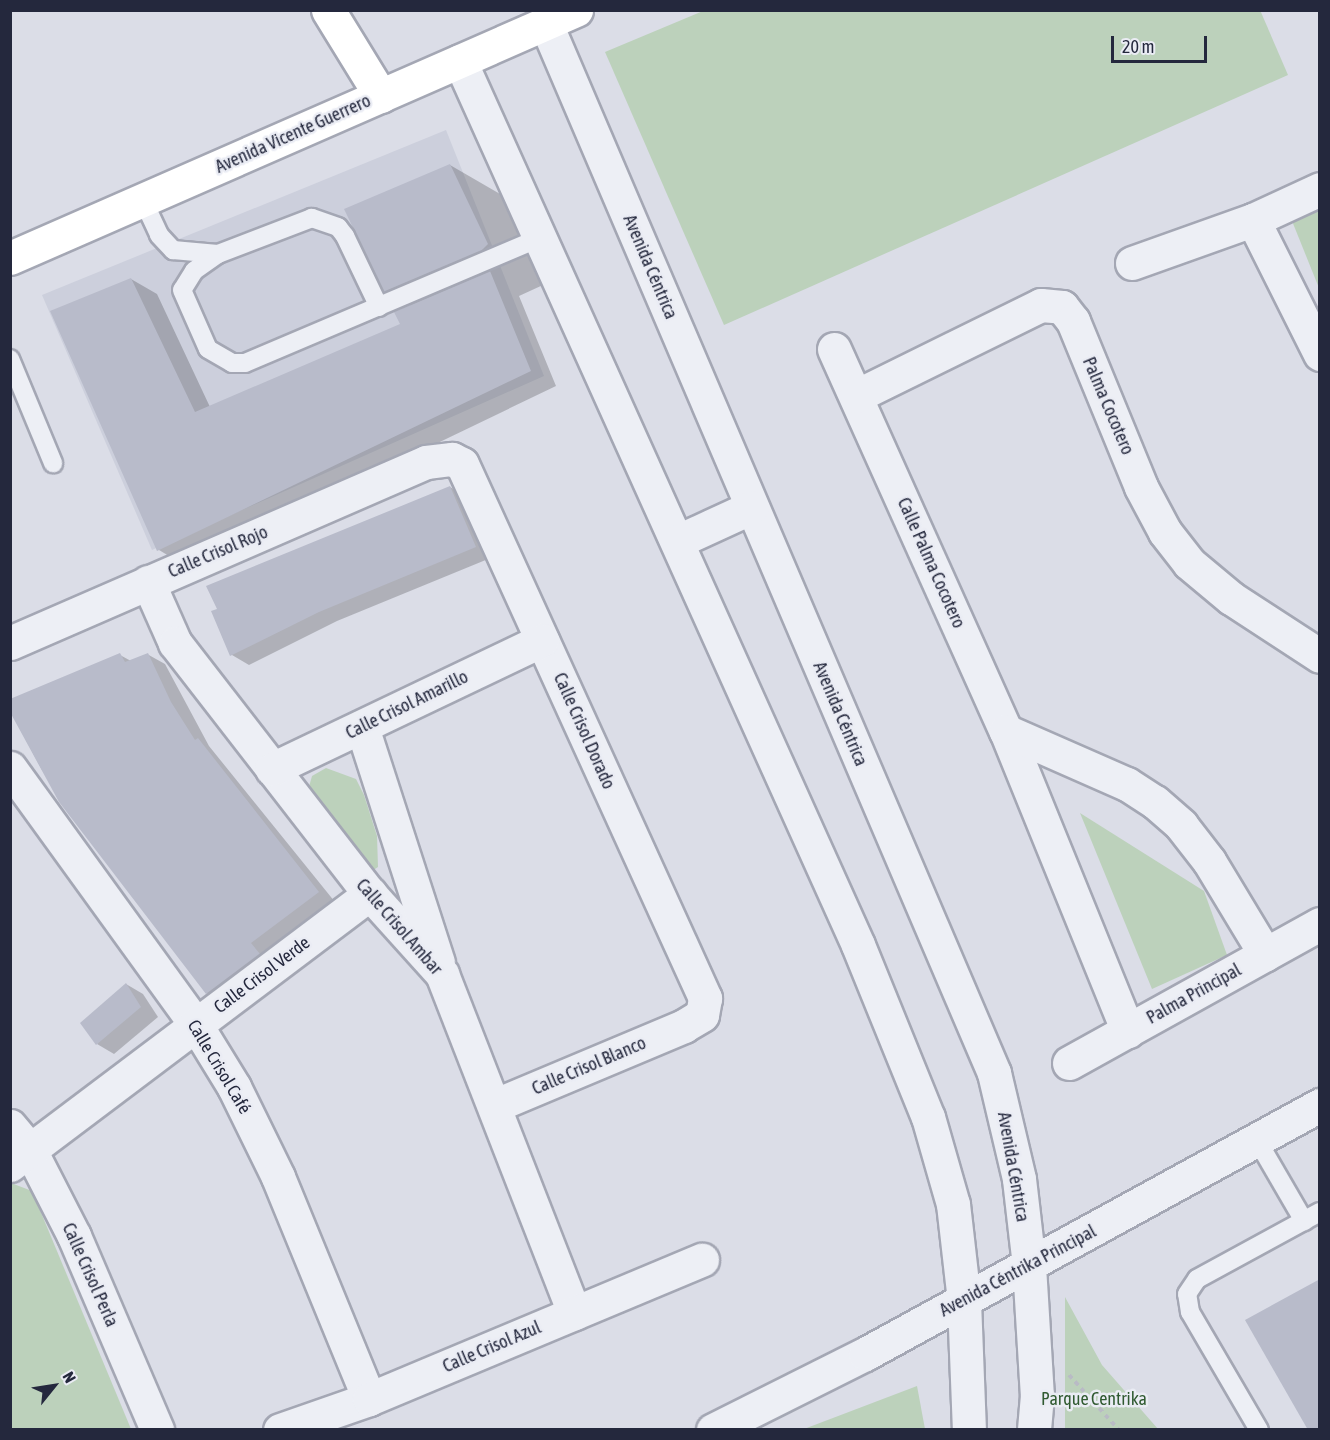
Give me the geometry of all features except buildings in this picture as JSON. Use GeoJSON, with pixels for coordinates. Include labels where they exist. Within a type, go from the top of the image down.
{"type":"FeatureCollection","features":[{"type":"Feature","properties":{"kind":"main road"},"geometry":{"type":"LineString","coordinates":[[328,10],[381,96]]}},
{"type":"Feature","properties":{"kind":"main road","name":"Avenida Vicente Guerrero"},"geometry":{"type":"LineString","coordinates":[[10,258],[576,10]]}},
{"type":"Feature","properties":{"kind":"street","name":"Avenida Céntrica"},"geometry":{"type":"LineString","coordinates":[[546,24],[994,1073],[1019,1179],[1029,1266],[1034,1337],[1034,1430]]}},
{"type":"Feature","properties":{"kind":"street"},"geometry":{"type":"LineString","coordinates":[[460,61],[858,945],[928,1117],[953,1204],[964,1301],[969,1430]]}},
{"type":"Feature","properties":{"kind":"street"},"geometry":{"type":"LineString","coordinates":[[1132,263],[1253,220],[1320,189]]}},
{"type":"Feature","properties":{"kind":"street"},"geometry":{"type":"LineString","coordinates":[[1253,220],[1320,354]]}},
{"type":"Feature","properties":{"kind":"street","name":"Palma Cocotero"},"geometry":{"type":"LineString","coordinates":[[856,396],[1041,305],[1062,307],[1072,321],[1141,487],[1165,532],[1189,563],[1231,598],[1320,656]]}},
{"type":"Feature","properties":{"kind":"street","name":"Calle Palma Cocotero"},"geometry":{"type":"LineString","coordinates":[[834,349],[1005,731],[1128,1031]]}},
{"type":"Feature","properties":{"kind":"street","name":"Calle Crisol Dorado"},"geometry":{"type":"LineString","coordinates":[[426,462],[452,459],[462,464],[705,998],[702,1015],[684,1026]]}},
{"type":"Feature","properties":{"kind":"street","name":"Calle Crisol Rojo"},"geometry":{"type":"LineString","coordinates":[[10,643],[426,462]]}},
{"type":"Feature","properties":{"kind":"street"},"geometry":{"type":"LineString","coordinates":[[678,541],[752,507]]}},
{"type":"Feature","properties":{"kind":"street","name":"Calle Crisol Ambar"},"geometry":{"type":"LineString","coordinates":[[148,582],[176,643],[370,894],[442,974],[574,1313]]}},
{"type":"Feature","properties":{"kind":"street","name":"Calle Crisol Amarillo"},"geometry":{"type":"LineString","coordinates":[[272,769],[542,640]]}},
{"type":"Feature","properties":{"kind":"street"},"geometry":{"type":"LineString","coordinates":[[362,727],[442,974]]}},
{"type":"Feature","properties":{"kind":"street"},"geometry":{"type":"LineString","coordinates":[[1005,731],[1127,784],[1155,802],[1181,825],[1209,861],[1265,954]]}},
{"type":"Feature","properties":{"kind":"street","name":"Calle Crisol Café"},"geometry":{"type":"LineString","coordinates":[[10,768],[196,1025],[234,1087],[278,1177],[369,1399]]}},
{"type":"Feature","properties":{"kind":"street","name":"Calle Crisol Verde"},"geometry":{"type":"LineString","coordinates":[[17,1147],[196,1025],[370,894]]}},
{"type":"Feature","properties":{"kind":"street","name":"Palma Principal"},"geometry":{"type":"LineString","coordinates":[[1069,1063],[1320,924]]}},
{"type":"Feature","properties":{"kind":"street","name":"Calle Crisol Blanco"},"geometry":{"type":"LineString","coordinates":[[494,1106],[684,1026]]}},
{"type":"Feature","properties":{"kind":"street","name":"Avenida Céntrika Principal"},"geometry":{"type":"LineString","coordinates":[[717,1429],[964,1301],[1320,1105]]}},
{"type":"Feature","properties":{"kind":"street","name":"Calle Crisol Perla"},"geometry":{"type":"LineString","coordinates":[[17,1147],[74,1236],[157,1430]]}},
{"type":"Feature","properties":{"kind":"street","name":"Calle Crisol Azul"},"geometry":{"type":"LineString","coordinates":[[280,1430],[369,1399],[702,1260]]}},
{"type":"Feature","properties":{"kind":"lane"},"geometry":{"type":"LineString","coordinates":[[143,200],[159,236],[173,250],[218,254]]}},
{"type":"Feature","properties":{"kind":"lane"},"geometry":{"type":"LineString","coordinates":[[379,307],[345,236],[327,221],[299,220],[218,254],[194,271],[182,290],[208,349],[232,363],[245,363],[379,307],[540,238]]}},
{"type":"Feature","properties":{"kind":"lane"},"geometry":{"type":"LineString","coordinates":[[11,362],[53,463]]}},
{"type":"Feature","properties":{"kind":"lane"},"geometry":{"type":"LineString","coordinates":[[1252,1143],[1306,1220],[1197,1279],[1187,1294],[1190,1312],[1259,1430]]}},
{"type":"Feature","properties":{"kind":"path"},"geometry":{"type":"LineString","coordinates":[[1034,1337],[1119,1430]]}},
{"type":"Feature","properties":{"kind":"shaded area"},"geometry":{"type":"Polygon","coordinates":[[[446,130],[544,376],[152,550],[42,295],[446,130]]]}},
{"type":"Feature","properties":{"kind":"green space"},"geometry":{"type":"Polygon","coordinates":[[[1260,10],[1288,75],[724,325],[605,52],[703,11],[1260,10]]]}},
{"type":"Feature","properties":{"kind":"green space"},"geometry":{"type":"Polygon","coordinates":[[[1319,205],[1319,288],[1290,216],[1319,205]]]}},
{"type":"Feature","properties":{"kind":"green space"},"geometry":{"type":"Polygon","coordinates":[[[326,768],[356,779],[364,795],[377,836],[378,867],[372,871],[307,794],[312,776],[326,768]]]}},
{"type":"Feature","properties":{"kind":"green space"},"geometry":{"type":"Polygon","coordinates":[[[1080,813],[1204,891],[1227,955],[1152,989],[1080,813]]]}},
{"type":"Feature","properties":{"kind":"green space"},"geometry":{"type":"Polygon","coordinates":[[[11,1183],[32,1191],[131,1429],[11,1429],[11,1183]]]}},
{"type":"Feature","properties":{"kind":"green space","name":"Parque Centrika"},"geometry":{"type":"Polygon","coordinates":[[[1065,1297],[1102,1365],[1158,1429],[1065,1429],[1065,1297]]]}},
{"type":"Feature","properties":{"kind":"green space"},"geometry":{"type":"Polygon","coordinates":[[[917,1386],[925,1429],[804,1429],[917,1386]]]}}]}
